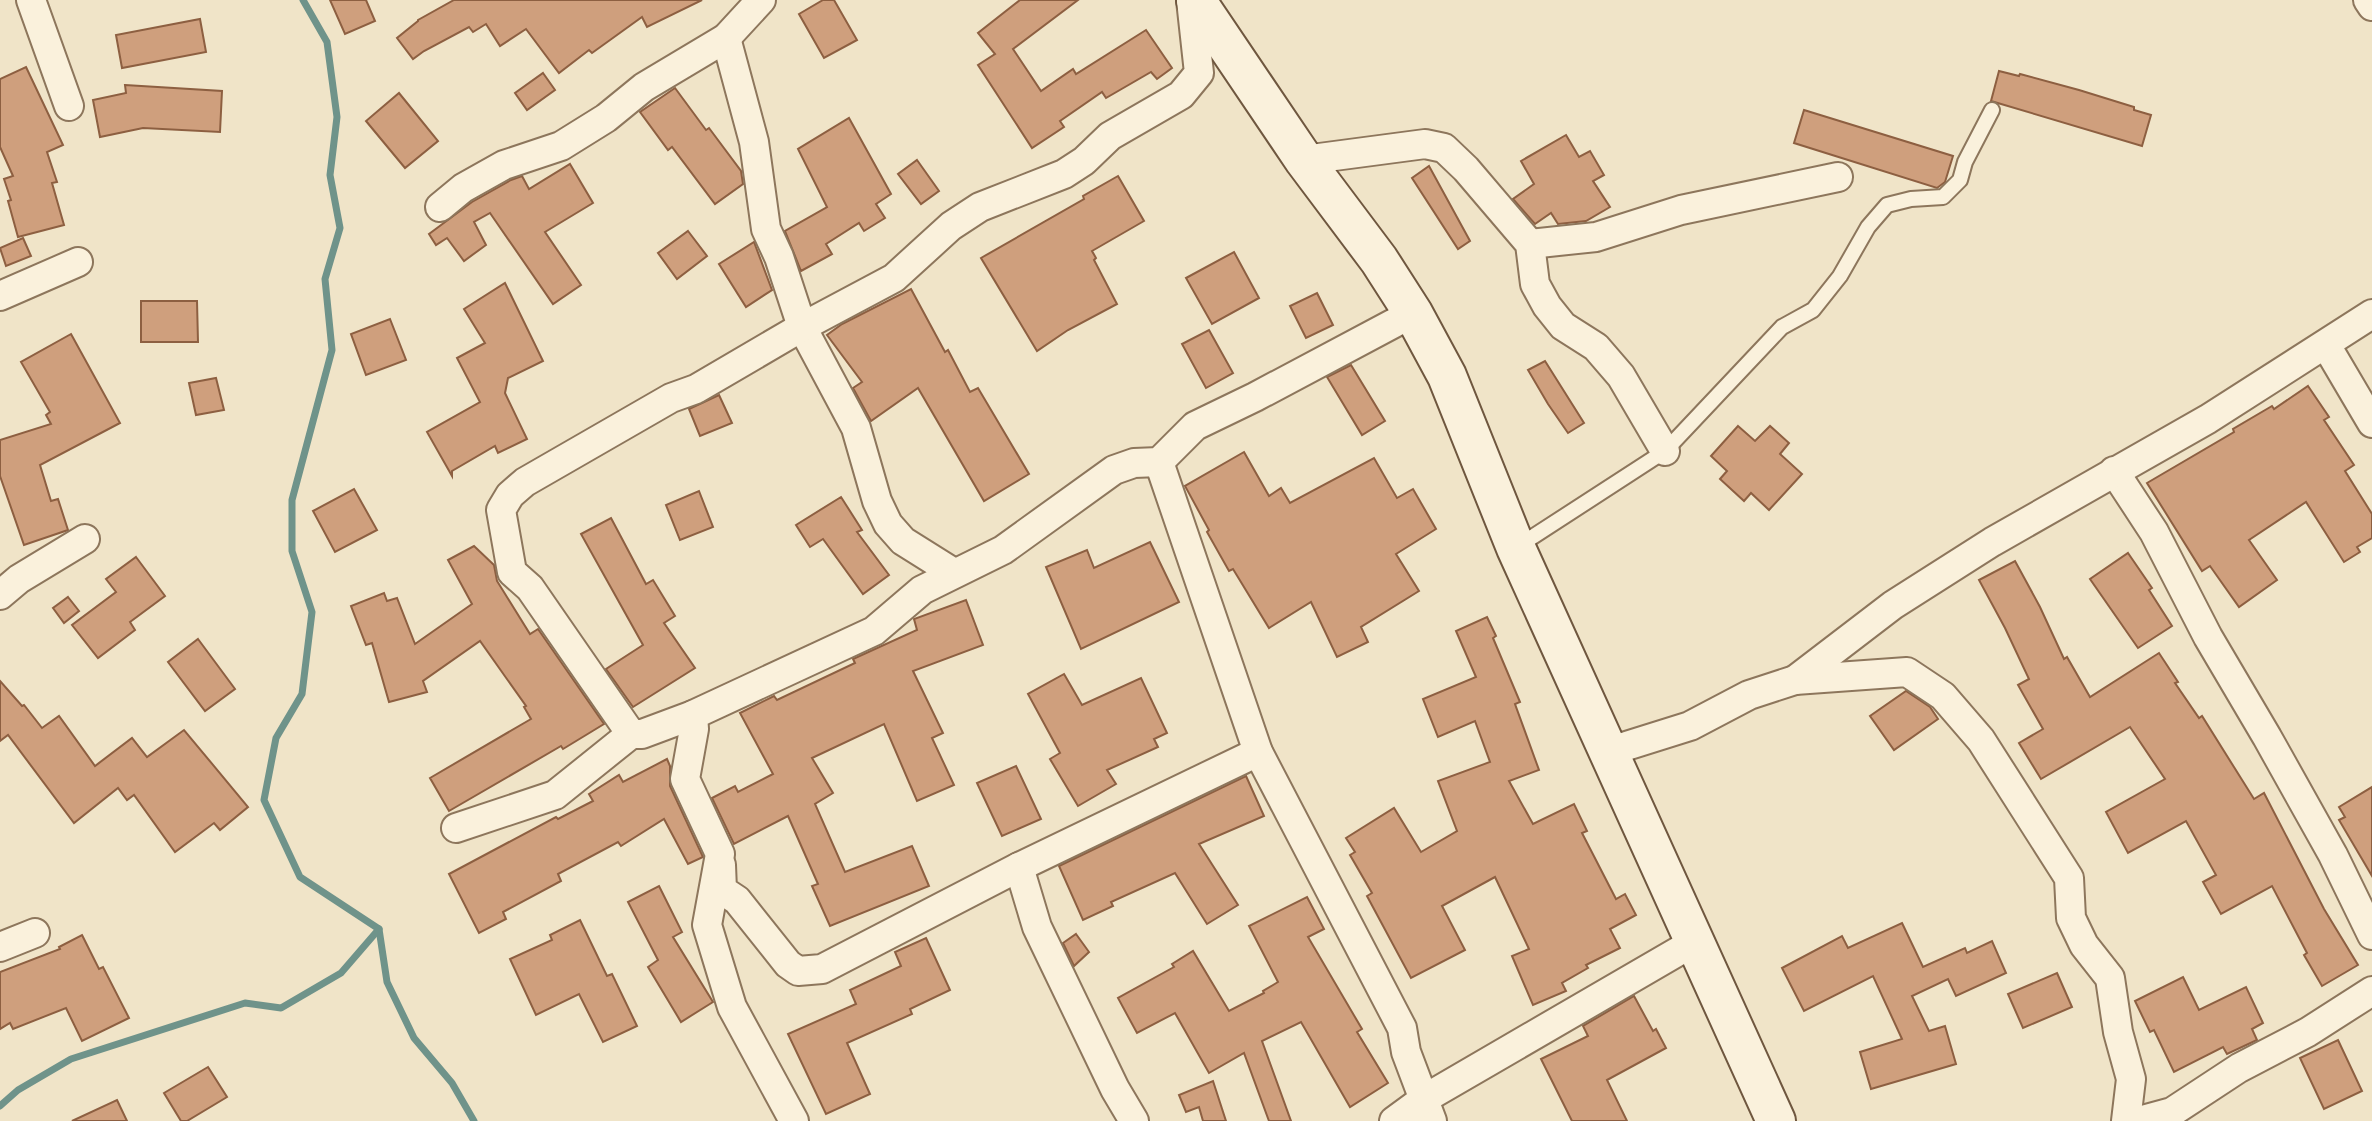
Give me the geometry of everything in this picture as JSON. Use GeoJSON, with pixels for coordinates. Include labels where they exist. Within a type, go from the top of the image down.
{"type":"FeatureCollection","features":[{"type":"Feature","properties":{"kind":"main road"},"geometry":{"type":"LineString","coordinates":[[1193,0],[1304,160],[1379,260],[1413,313],[1447,376],[1516,548],[1776,1121]]}},
{"type":"Feature","properties":{"kind":"street"},"geometry":{"type":"LineString","coordinates":[[31,0],[43,26],[69,106]]}},
{"type":"Feature","properties":{"kind":"street"},"geometry":{"type":"LineString","coordinates":[[440,207],[463,188],[505,165],[561,146],[606,118],[644,87],[726,38],[761,0]]}},
{"type":"Feature","properties":{"kind":"street"},"geometry":{"type":"LineString","coordinates":[[631,734],[530,588],[512,572],[501,510],[510,495],[525,482],[671,398],[696,389],[802,327],[894,278],[951,226],[980,207],[1064,174],[1084,161],[1110,136],[1181,95],[1199,73],[1193,0]]}},
{"type":"Feature","properties":{"kind":"street"},"geometry":{"type":"LineString","coordinates":[[2368,0],[2372,6]]}},
{"type":"Feature","properties":{"kind":"street"},"geometry":{"type":"LineString","coordinates":[[726,38],[754,142],[766,229],[779,257],[802,327],[856,428],[877,501],[888,524],[903,541],[954,573]]}},
{"type":"Feature","properties":{"kind":"street"},"geometry":{"type":"LineString","coordinates":[[1304,160],[1425,144],[1444,148],[1466,169],[1530,244],[1535,284],[1546,306],[1563,326],[1596,347],[1621,376],[1665,451]]}},
{"type":"Feature","properties":{"kind":"street"},"geometry":{"type":"LineString","coordinates":[[1530,244],[1596,237],[1681,210],[1838,177]]}},
{"type":"Feature","properties":{"kind":"street"},"geometry":{"type":"LineString","coordinates":[[0,296],[78,262]]}},
{"type":"Feature","properties":{"kind":"street"},"geometry":{"type":"LineString","coordinates":[[456,828],[555,795],[631,734],[642,734],[693,715],[874,631],[922,590],[1003,550],[1114,470],[1134,463],[1159,462],[1195,426],[1413,313]]}},
{"type":"Feature","properties":{"kind":"street"},"geometry":{"type":"LineString","coordinates":[[1795,680],[1893,605],[1992,542],[2208,419],[2372,314]]}},
{"type":"Feature","properties":{"kind":"street"},"geometry":{"type":"LineString","coordinates":[[2326,345],[2372,423]]}},
{"type":"Feature","properties":{"kind":"street"},"geometry":{"type":"LineString","coordinates":[[1159,462],[1258,752],[1402,1028],[1406,1052],[1428,1110]]}},
{"type":"Feature","properties":{"kind":"street"},"geometry":{"type":"LineString","coordinates":[[2114,471],[2154,532],[2208,637],[2333,855],[2372,935]]}},
{"type":"Feature","properties":{"kind":"street"},"geometry":{"type":"LineString","coordinates":[[0,595],[19,579],[85,539]]}},
{"type":"Feature","properties":{"kind":"street"},"geometry":{"type":"LineString","coordinates":[[1607,752],[1690,726],[1749,695],[1795,680],[1907,671],[1943,696],[1981,740],[2069,878],[2071,918],[2084,945],[2110,978],[2118,1032],[2130,1079],[2126,1121]]}},
{"type":"Feature","properties":{"kind":"street"},"geometry":{"type":"LineString","coordinates":[[693,715],[694,729],[685,779],[720,854],[722,890],[737,900],[788,964],[799,971],[822,968],[1019,867],[1258,752]]}},
{"type":"Feature","properties":{"kind":"street"},"geometry":{"type":"LineString","coordinates":[[720,854],[707,925],[732,1007],[794,1121]]}},
{"type":"Feature","properties":{"kind":"street"},"geometry":{"type":"LineString","coordinates":[[1019,867],[1037,927],[1115,1089],[1134,1121]]}},
{"type":"Feature","properties":{"kind":"street"},"geometry":{"type":"LineString","coordinates":[[0,947],[35,933]]}},
{"type":"Feature","properties":{"kind":"street"},"geometry":{"type":"LineString","coordinates":[[1394,1121],[1428,1110],[1696,941]]}},
{"type":"Feature","properties":{"kind":"street"},"geometry":{"type":"LineString","coordinates":[[2139,1121],[2172,1112],[2239,1068],[2308,1032],[2372,991]]}},
{"type":"Feature","properties":{"kind":"lane"},"geometry":{"type":"LineString","coordinates":[[1516,548],[1665,451],[1782,327],[1813,310],[1840,276],[1868,227],[1886,205],[1911,199],[1943,197],[1960,180],[1965,162],[1992,110]]}},
{"type":"Feature","properties":{"kind":"building"},"geometry":{"type":"Polygon","coordinates":[[[330,0],[366,0],[375,21],[345,34],[330,0]]]}},
{"type":"Feature","properties":{"kind":"building"},"geometry":{"type":"Polygon","coordinates":[[[454,0],[702,0],[647,27],[642,17],[592,53],[589,50],[559,73],[526,29],[500,46],[486,24],[473,32],[469,27],[413,59],[397,38],[418,20],[454,0]]]}},
{"type":"Feature","properties":{"kind":"building"},"geometry":{"type":"Polygon","coordinates":[[[823,0],[834,0],[857,40],[824,58],[799,14],[823,0]]]}},
{"type":"Feature","properties":{"kind":"building"},"geometry":{"type":"Polygon","coordinates":[[[1020,0],[1078,0],[1013,49],[1041,91],[1073,69],[1076,74],[1146,30],[1172,68],[1157,79],[1151,72],[1106,98],[1102,92],[1060,121],[1064,127],[1032,148],[978,65],[995,54],[978,33],[1020,0]]]}},
{"type":"Feature","properties":{"kind":"building"},"geometry":{"type":"Polygon","coordinates":[[[200,19],[206,52],[122,68],[116,35],[200,19]]]}},
{"type":"Feature","properties":{"kind":"building"},"geometry":{"type":"Polygon","coordinates":[[[26,67],[63,145],[47,152],[57,182],[52,183],[64,225],[18,237],[4,179],[13,176],[0,147],[0,79],[26,67]]]}},
{"type":"Feature","properties":{"kind":"building"},"geometry":{"type":"Polygon","coordinates":[[[1999,71],[2079,90],[2151,115],[2142,146],[1991,101],[1999,71]]]}},
{"type":"Feature","properties":{"kind":"building"},"geometry":{"type":"Polygon","coordinates":[[[543,73],[555,90],[527,110],[515,93],[543,73]]]}},
{"type":"Feature","properties":{"kind":"building"},"geometry":{"type":"Polygon","coordinates":[[[125,85],[222,91],[220,132],[143,128],[100,137],[93,100],[126,93],[125,85]]]}},
{"type":"Feature","properties":{"kind":"building"},"geometry":{"type":"Polygon","coordinates":[[[675,88],[741,171],[743,184],[715,204],[672,147],[668,150],[640,112],[675,88]]]}},
{"type":"Feature","properties":{"kind":"building"},"geometry":{"type":"Polygon","coordinates":[[[399,93],[438,141],[405,168],[366,121],[399,93]]]}},
{"type":"Feature","properties":{"kind":"building"},"geometry":{"type":"Polygon","coordinates":[[[1804,110],[1953,156],[1945,182],[1937,188],[1794,143],[1804,110]]]}},
{"type":"Feature","properties":{"kind":"building"},"geometry":{"type":"Polygon","coordinates":[[[849,118],[891,194],[876,204],[885,218],[864,231],[859,223],[826,244],[832,254],[801,271],[785,231],[827,207],[798,149],[849,118]]]}},
{"type":"Feature","properties":{"kind":"building"},"geometry":{"type":"Polygon","coordinates":[[[1566,135],[1579,157],[1590,151],[1604,175],[1593,181],[1610,207],[1586,221],[1558,224],[1551,213],[1535,224],[1513,199],[1534,184],[1521,161],[1566,135]]]}},
{"type":"Feature","properties":{"kind":"building"},"geometry":{"type":"Polygon","coordinates":[[[917,160],[939,191],[921,204],[898,174],[917,160]]]}},
{"type":"Feature","properties":{"kind":"building"},"geometry":{"type":"Polygon","coordinates":[[[570,164],[593,203],[545,232],[581,285],[553,304],[490,213],[474,222],[486,245],[464,261],[447,238],[436,245],[429,234],[472,202],[511,180],[522,176],[529,189],[570,164]]]}},
{"type":"Feature","properties":{"kind":"building"},"geometry":{"type":"Polygon","coordinates":[[[1429,166],[1470,241],[1458,249],[1412,178],[1429,166]]]}},
{"type":"Feature","properties":{"kind":"building"},"geometry":{"type":"Polygon","coordinates":[[[1118,176],[1144,221],[1092,251],[1117,304],[1068,330],[1037,351],[981,258],[1084,199],[1083,196],[1118,176]]]}},
{"type":"Feature","properties":{"kind":"building"},"geometry":{"type":"Polygon","coordinates":[[[688,231],[707,256],[677,279],[658,253],[688,231]]]}},
{"type":"Feature","properties":{"kind":"building"},"geometry":{"type":"Polygon","coordinates":[[[23,238],[31,256],[6,266],[0,248],[23,238]]]}},
{"type":"Feature","properties":{"kind":"building"},"geometry":{"type":"Polygon","coordinates":[[[754,242],[772,290],[746,307],[719,264],[754,242]]]}},
{"type":"Feature","properties":{"kind":"building"},"geometry":{"type":"Polygon","coordinates":[[[1234,252],[1259,298],[1212,324],[1186,278],[1234,252]]]}},
{"type":"Feature","properties":{"kind":"building"},"geometry":{"type":"Polygon","coordinates":[[[505,283],[543,361],[508,378],[505,393],[527,439],[498,453],[495,446],[452,471],[452,476],[427,432],[480,402],[457,358],[485,343],[464,309],[505,283]]]}},
{"type":"Feature","properties":{"kind":"building"},"geometry":{"type":"Polygon","coordinates":[[[911,289],[970,392],[978,388],[1029,474],[984,501],[918,388],[871,421],[853,388],[862,382],[827,335],[842,324],[911,289]]]}},
{"type":"Feature","properties":{"kind":"building"},"geometry":{"type":"Polygon","coordinates":[[[1317,293],[1333,325],[1306,338],[1290,306],[1317,293]]]}},
{"type":"Feature","properties":{"kind":"building"},"geometry":{"type":"Polygon","coordinates":[[[141,301],[197,301],[198,342],[141,342],[141,301]]]}},
{"type":"Feature","properties":{"kind":"building"},"geometry":{"type":"Polygon","coordinates":[[[390,319],[406,360],[366,375],[351,334],[390,319]]]}},
{"type":"Feature","properties":{"kind":"building"},"geometry":{"type":"Polygon","coordinates":[[[1209,330],[1233,373],[1206,388],[1182,344],[1209,330]]]}},
{"type":"Feature","properties":{"kind":"building"},"geometry":{"type":"Polygon","coordinates":[[[71,334],[120,423],[40,465],[51,501],[58,499],[68,530],[24,545],[0,476],[0,440],[51,424],[46,415],[50,412],[21,362],[71,334]]]}},
{"type":"Feature","properties":{"kind":"building"},"geometry":{"type":"Polygon","coordinates":[[[1545,361],[1584,423],[1568,433],[1528,370],[1545,361]]]}},
{"type":"Feature","properties":{"kind":"building"},"geometry":{"type":"Polygon","coordinates":[[[1351,365],[1385,421],[1362,435],[1327,377],[1351,365]]]}},
{"type":"Feature","properties":{"kind":"building"},"geometry":{"type":"Polygon","coordinates":[[[216,378],[224,410],[196,415],[189,383],[216,378]]]}},
{"type":"Feature","properties":{"kind":"building"},"geometry":{"type":"Polygon","coordinates":[[[2308,386],[2329,417],[2324,420],[2354,465],[2345,471],[2372,514],[2372,538],[2357,547],[2360,552],[2344,562],[2306,502],[2249,540],[2277,580],[2239,607],[2210,566],[2202,571],[2147,483],[2234,432],[2233,429],[2272,406],[2274,409],[2308,386]]]}},
{"type":"Feature","properties":{"kind":"building"},"geometry":{"type":"Polygon","coordinates":[[[719,395],[732,423],[700,436],[689,409],[719,395]]]}},
{"type":"Feature","properties":{"kind":"building"},"geometry":{"type":"Polygon","coordinates":[[[1738,426],[1755,441],[1770,426],[1789,443],[1780,454],[1802,474],[1769,510],[1751,493],[1744,501],[1720,479],[1727,471],[1711,456],[1738,426]]]}},
{"type":"Feature","properties":{"kind":"building"},"geometry":{"type":"Polygon","coordinates":[[[1244,452],[1269,496],[1281,488],[1290,503],[1374,458],[1397,498],[1413,489],[1436,529],[1396,554],[1419,591],[1361,627],[1368,642],[1337,657],[1311,602],[1269,628],[1233,569],[1229,571],[1185,486],[1244,452]]]}},
{"type":"Feature","properties":{"kind":"building"},"geometry":{"type":"Polygon","coordinates":[[[354,489],[377,530],[335,552],[313,511],[354,489]]]}},
{"type":"Feature","properties":{"kind":"building"},"geometry":{"type":"Polygon","coordinates":[[[699,491],[713,527],[680,540],[666,505],[699,491]]]}},
{"type":"Feature","properties":{"kind":"building"},"geometry":{"type":"Polygon","coordinates":[[[841,497],[862,530],[857,532],[889,575],[863,594],[823,539],[810,547],[796,525],[841,497]]]}},
{"type":"Feature","properties":{"kind":"building"},"geometry":{"type":"Polygon","coordinates":[[[611,518],[646,584],[653,580],[675,616],[664,623],[695,668],[633,707],[606,669],[643,645],[581,534],[611,518]]]}},
{"type":"Feature","properties":{"kind":"building"},"geometry":{"type":"Polygon","coordinates":[[[1150,542],[1179,602],[1081,649],[1046,567],[1087,550],[1094,568],[1150,542]]]}},
{"type":"Feature","properties":{"kind":"building"},"geometry":{"type":"Polygon","coordinates":[[[474,546],[494,565],[497,581],[530,634],[538,629],[604,724],[449,811],[430,778],[531,719],[524,707],[526,706],[480,641],[423,681],[427,692],[389,702],[372,643],[366,645],[351,606],[384,593],[387,601],[397,598],[415,644],[472,604],[448,560],[474,546]]]}},
{"type":"Feature","properties":{"kind":"building"},"geometry":{"type":"Polygon","coordinates":[[[2128,553],[2152,588],[2149,590],[2172,626],[2138,648],[2090,579],[2128,553]]]}},
{"type":"Feature","properties":{"kind":"building"},"geometry":{"type":"Polygon","coordinates":[[[136,557],[165,596],[130,622],[135,630],[98,658],[72,625],[116,592],[106,579],[136,557]]]}},
{"type":"Feature","properties":{"kind":"building"},"geometry":{"type":"Polygon","coordinates":[[[2015,561],[2064,659],[2067,657],[2090,697],[2159,653],[2178,682],[2175,683],[2199,718],[2202,716],[2254,799],[2264,793],[2324,909],[2358,965],[2322,986],[2304,955],[2307,953],[2272,886],[2221,914],[2203,882],[2216,875],[2186,821],[2128,853],[2106,812],[2165,779],[2130,727],[2041,779],[2019,743],[2043,729],[2018,685],[2029,679],[1979,580],[2015,561]]]}},
{"type":"Feature","properties":{"kind":"building"},"geometry":{"type":"Polygon","coordinates":[[[68,597],[79,611],[64,623],[53,608],[68,597]]]}},
{"type":"Feature","properties":{"kind":"building"},"geometry":{"type":"Polygon","coordinates":[[[966,600],[983,645],[913,671],[943,733],[932,738],[954,785],[917,801],[884,724],[812,758],[833,793],[815,804],[845,872],[912,846],[929,886],[830,926],[812,886],[818,884],[788,816],[734,844],[712,798],[735,786],[738,792],[773,774],[740,713],[774,696],[777,700],[855,663],[853,659],[917,630],[914,619],[966,600]]]}},
{"type":"Feature","properties":{"kind":"building"},"geometry":{"type":"Polygon","coordinates":[[[1487,617],[1520,702],[1515,704],[1539,770],[1509,781],[1533,824],[1574,804],[1587,831],[1582,833],[1616,899],[1625,894],[1636,915],[1610,929],[1620,948],[1586,965],[1588,968],[1562,983],[1566,991],[1533,1005],[1512,956],[1529,949],[1495,877],[1442,906],[1465,950],[1411,978],[1367,896],[1372,893],[1350,855],[1355,852],[1346,838],[1394,808],[1421,852],[1457,831],[1438,781],[1490,762],[1475,721],[1438,737],[1423,699],[1476,677],[1456,631],[1487,617]]]}},
{"type":"Feature","properties":{"kind":"building"},"geometry":{"type":"Polygon","coordinates":[[[198,639],[235,689],[205,711],[168,662],[198,639]]]}},
{"type":"Feature","properties":{"kind":"building"},"geometry":{"type":"Polygon","coordinates":[[[1064,674],[1082,705],[1141,678],[1167,733],[1154,739],[1158,747],[1107,770],[1116,784],[1078,806],[1050,759],[1060,753],[1028,694],[1064,674]]]}},
{"type":"Feature","properties":{"kind":"building"},"geometry":{"type":"Polygon","coordinates":[[[0,681],[42,728],[59,716],[95,766],[132,738],[147,757],[184,730],[248,807],[220,830],[214,823],[175,852],[134,795],[127,800],[118,788],[74,823],[8,735],[0,741],[0,681]]]}},
{"type":"Feature","properties":{"kind":"building"},"geometry":{"type":"Polygon","coordinates":[[[1906,691],[1930,707],[1938,719],[1894,750],[1870,716],[1906,691]]]}},
{"type":"Feature","properties":{"kind":"building"},"geometry":{"type":"Polygon","coordinates":[[[667,759],[670,766],[670,786],[703,857],[688,864],[664,819],[621,846],[618,842],[558,874],[561,881],[503,912],[506,919],[479,933],[449,874],[556,817],[558,819],[593,801],[589,794],[619,775],[623,782],[667,759]]]}},
{"type":"Feature","properties":{"kind":"building"},"geometry":{"type":"Polygon","coordinates":[[[1016,766],[1041,819],[1002,836],[977,783],[1016,766]]]}},
{"type":"Feature","properties":{"kind":"building"},"geometry":{"type":"Polygon","coordinates":[[[1246,776],[1264,816],[1199,844],[1238,905],[1207,924],[1175,873],[1111,902],[1113,906],[1083,920],[1059,866],[1246,776]]]}},
{"type":"Feature","properties":{"kind":"building"},"geometry":{"type":"Polygon","coordinates":[[[2372,787],[2372,876],[2339,820],[2345,817],[2339,807],[2372,787]]]}},
{"type":"Feature","properties":{"kind":"building"},"geometry":{"type":"Polygon","coordinates":[[[659,886],[682,932],[673,937],[713,1002],[681,1022],[648,967],[658,960],[628,902],[659,886]]]}},
{"type":"Feature","properties":{"kind":"building"},"geometry":{"type":"Polygon","coordinates":[[[1307,897],[1324,929],[1308,937],[1362,1029],[1357,1032],[1388,1083],[1350,1107],[1301,1022],[1262,1041],[1291,1121],[1269,1121],[1244,1053],[1209,1073],[1175,1013],[1137,1033],[1118,998],[1174,967],[1172,964],[1193,951],[1229,1011],[1264,993],[1263,991],[1278,982],[1249,926],[1307,897]]]}},
{"type":"Feature","properties":{"kind":"building"},"geometry":{"type":"Polygon","coordinates":[[[580,920],[607,976],[612,974],[637,1026],[603,1042],[579,994],[536,1015],[510,959],[552,940],[550,935],[580,920]]]}},
{"type":"Feature","properties":{"kind":"building"},"geometry":{"type":"Polygon","coordinates":[[[1902,923],[1923,967],[1965,948],[1967,953],[1992,941],[2006,973],[1956,996],[1948,979],[1912,996],[1929,1031],[1945,1026],[1956,1064],[1871,1089],[1860,1052],[1902,1039],[1873,976],[1804,1011],[1782,968],[1842,936],[1848,948],[1902,923]]]}},
{"type":"Feature","properties":{"kind":"building"},"geometry":{"type":"Polygon","coordinates":[[[1076,934],[1089,952],[1074,966],[1063,943],[1076,934]]]}},
{"type":"Feature","properties":{"kind":"building"},"geometry":{"type":"Polygon","coordinates":[[[82,935],[99,969],[103,967],[129,1018],[82,1041],[66,1008],[13,1029],[10,1023],[0,1029],[0,972],[60,949],[59,947],[82,935]]]}},
{"type":"Feature","properties":{"kind":"building"},"geometry":{"type":"Polygon","coordinates":[[[926,938],[950,990],[910,1009],[912,1014],[847,1043],[870,1094],[826,1114],[788,1034],[856,1004],[850,990],[901,966],[895,952],[926,938]]]}},
{"type":"Feature","properties":{"kind":"building"},"geometry":{"type":"Polygon","coordinates":[[[2057,973],[2072,1007],[2023,1028],[2008,994],[2057,973]]]}},
{"type":"Feature","properties":{"kind":"building"},"geometry":{"type":"Polygon","coordinates":[[[2183,977],[2199,1010],[2246,987],[2263,1023],[2252,1029],[2257,1040],[2227,1054],[2223,1047],[2174,1072],[2154,1030],[2150,1032],[2135,1001],[2183,977]]]}},
{"type":"Feature","properties":{"kind":"building"},"geometry":{"type":"Polygon","coordinates":[[[1634,996],[1653,1031],[1656,1029],[1666,1048],[1607,1080],[1627,1121],[1572,1121],[1541,1059],[1588,1036],[1583,1026],[1634,996]]]}},
{"type":"Feature","properties":{"kind":"building"},"geometry":{"type":"Polygon","coordinates":[[[2338,1040],[2362,1091],[2324,1109],[2300,1058],[2338,1040]]]}},
{"type":"Feature","properties":{"kind":"building"},"geometry":{"type":"Polygon","coordinates":[[[208,1067],[227,1097],[187,1121],[181,1121],[164,1093],[208,1067]]]}},
{"type":"Feature","properties":{"kind":"building"},"geometry":{"type":"Polygon","coordinates":[[[1213,1081],[1226,1121],[1203,1121],[1199,1107],[1186,1112],[1179,1095],[1213,1081]]]}},
{"type":"Feature","properties":{"kind":"building"},"geometry":{"type":"Polygon","coordinates":[[[117,1100],[127,1121],[72,1121],[117,1100]]]}},
{"type":"Feature","properties":{"kind":"waterway"},"geometry":{"type":"LineString","coordinates":[[303,0],[327,42],[337,117],[330,175],[340,228],[325,279],[332,350],[292,500],[292,551],[312,612],[302,694],[276,738],[264,800],[300,877],[379,929],[387,982],[414,1038],[452,1083],[474,1121]]}},
{"type":"Feature","properties":{"kind":"waterway"},"geometry":{"type":"LineString","coordinates":[[0,1106],[18,1090],[71,1059],[245,1003],[281,1008],[341,973],[379,929]]}}]}
